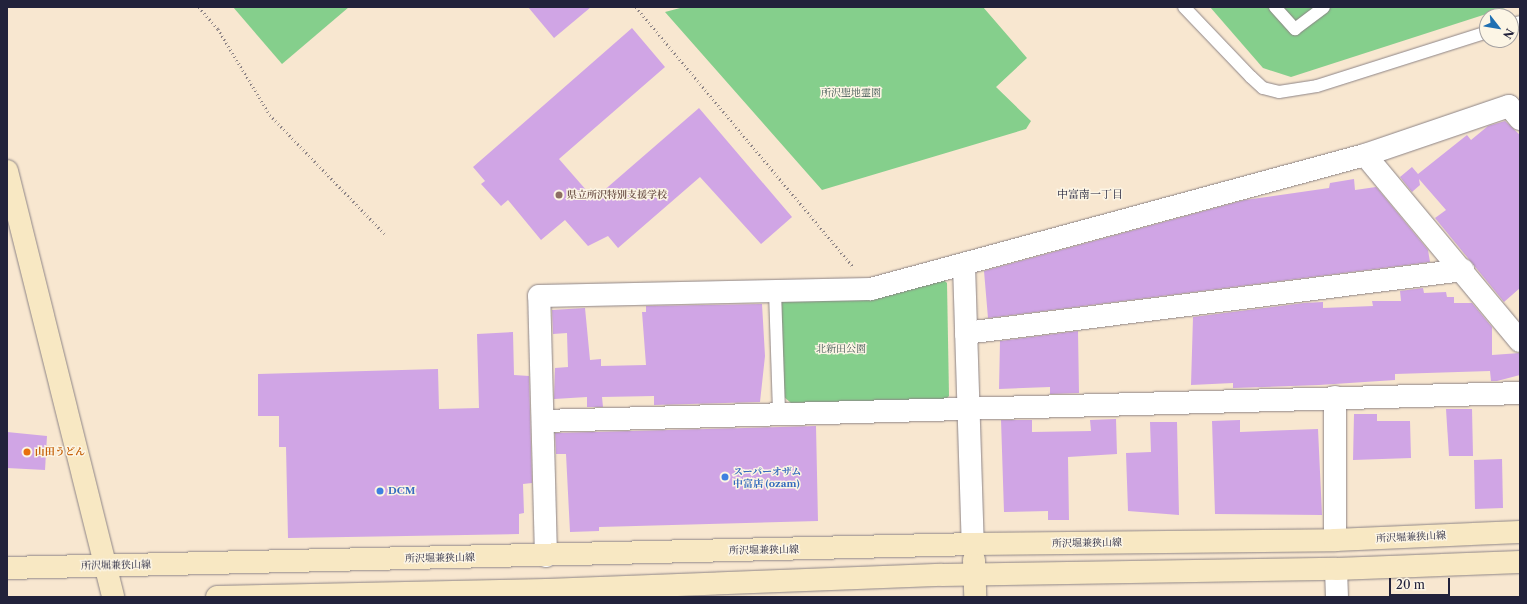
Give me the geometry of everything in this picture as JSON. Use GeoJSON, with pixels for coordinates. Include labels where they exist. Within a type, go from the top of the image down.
{"type":"FeatureCollection","features":[{"type":"Feature","properties":{"kind":"main road"},"geometry":{"type":"LineString","coordinates":[[7,171],[112,597]]}},
{"type":"Feature","properties":{"kind":"main road","name":"所沢堀兼狭山線"},"geometry":{"type":"LineString","coordinates":[[7,568],[546,556],[974,544],[1335,540],[1520,532]]}},
{"type":"Feature","properties":{"kind":"main road"},"geometry":{"type":"LineString","coordinates":[[974,544],[975,597]]}},
{"type":"Feature","properties":{"kind":"main road"},"geometry":{"type":"LineString","coordinates":[[217,597],[547,593],[974,575],[1336,569],[1520,562]]}},
{"type":"Feature","properties":{"kind":"street"},"geometry":{"type":"LineString","coordinates":[[546,556],[539,296],[871,289],[1365,154],[1510,106],[1520,119]]}},
{"type":"Feature","properties":{"kind":"street"},"geometry":{"type":"LineString","coordinates":[[1365,154],[1520,340]]}},
{"type":"Feature","properties":{"kind":"street"},"geometry":{"type":"LineString","coordinates":[[964,264],[974,544]]}},
{"type":"Feature","properties":{"kind":"street"},"geometry":{"type":"LineString","coordinates":[[966,333],[1463,270]]}},
{"type":"Feature","properties":{"kind":"street"},"geometry":{"type":"LineString","coordinates":[[543,421],[1335,397],[1520,393]]}},
{"type":"Feature","properties":{"kind":"street"},"geometry":{"type":"LineString","coordinates":[[1335,397],[1335,540]]}},
{"type":"Feature","properties":{"kind":"street"},"geometry":{"type":"LineString","coordinates":[[1336,569],[1337,597]]}},
{"type":"Feature","properties":{"kind":"lane"},"geometry":{"type":"LineString","coordinates":[[1184,7],[1263,88],[1279,92],[1316,86],[1479,35]]}},
{"type":"Feature","properties":{"kind":"lane"},"geometry":{"type":"LineString","coordinates":[[1275,7],[1295,29],[1324,7]]}},
{"type":"Feature","properties":{"kind":"lane"},"geometry":{"type":"LineString","coordinates":[[775,290],[779,413]]}},
{"type":"Feature","properties":{"kind":"path"},"geometry":{"type":"LineString","coordinates":[[198,7],[218,29],[270,115],[385,234]]}},
{"type":"Feature","properties":{"kind":"path"},"geometry":{"type":"LineString","coordinates":[[636,7],[871,289]]}},
{"type":"Feature","properties":{"kind":"green space"},"geometry":{"type":"Polygon","coordinates":[[[233,7],[349,7],[282,64],[233,7]]]}},
{"type":"Feature","properties":{"kind":"green space","name":"所沢聖地霊園"},"geometry":{"type":"Polygon","coordinates":[[[684,7],[983,7],[1027,58],[996,87],[1031,121],[1026,129],[822,190],[665,12],[684,7]]]}},
{"type":"Feature","properties":{"kind":"green space"},"geometry":{"type":"Polygon","coordinates":[[[1210,7],[1508,7],[1479,8],[1479,16],[1291,77],[1263,68],[1210,7]]]}},
{"type":"Feature","properties":{"kind":"green space","name":"北新田公園"},"geometry":{"type":"Polygon","coordinates":[[[940,277],[947,283],[949,396],[946,399],[791,403],[784,397],[781,302],[940,277]]]}},
{"type":"Feature","properties":{"kind":"building"},"geometry":{"type":"Polygon","coordinates":[[[528,7],[591,7],[554,38],[528,7]]]}},
{"type":"Feature","properties":{"kind":"building"},"geometry":{"type":"Polygon","coordinates":[[[632,28],[665,67],[559,159],[594,199],[699,108],[792,217],[761,244],[700,177],[618,248],[608,236],[588,246],[565,220],[541,240],[508,200],[501,206],[481,184],[485,181],[473,167],[632,28]]]}},
{"type":"Feature","properties":{"kind":"building"},"geometry":{"type":"Polygon","coordinates":[[[1505,121],[1520,135],[1520,288],[1504,302],[1435,218],[1446,210],[1419,179],[1420,185],[1412,192],[1400,177],[1412,167],[1418,174],[1467,135],[1471,140],[1488,126],[1505,121]]]}},
{"type":"Feature","properties":{"kind":"building"},"geometry":{"type":"Polygon","coordinates":[[[1354,179],[1355,190],[1376,187],[1428,250],[1430,262],[988,318],[984,271],[1245,200],[1329,188],[1330,183],[1354,179]]]}},
{"type":"Feature","properties":{"kind":"building"},"geometry":{"type":"Polygon","coordinates":[[[1423,288],[1424,293],[1446,292],[1447,297],[1454,297],[1454,303],[1472,303],[1492,327],[1492,355],[1520,353],[1520,375],[1497,381],[1491,381],[1490,371],[1395,374],[1395,380],[1319,385],[1233,388],[1233,383],[1191,385],[1193,317],[1304,303],[1323,302],[1323,308],[1373,306],[1372,301],[1401,301],[1400,291],[1423,288]]]}},
{"type":"Feature","properties":{"kind":"building"},"geometry":{"type":"Polygon","coordinates":[[[762,304],[765,356],[760,402],[654,405],[654,396],[602,397],[603,407],[587,407],[587,397],[554,399],[555,368],[568,367],[567,333],[553,334],[552,310],[585,308],[590,360],[601,359],[601,366],[646,365],[642,312],[646,312],[646,306],[762,304]]]}},
{"type":"Feature","properties":{"kind":"building"},"geometry":{"type":"Polygon","coordinates":[[[1078,331],[1079,393],[1050,394],[1050,387],[999,389],[1000,341],[1078,331]]]}},
{"type":"Feature","properties":{"kind":"building","name":"DCM"},"geometry":{"type":"Polygon","coordinates":[[[513,332],[514,375],[529,376],[532,483],[523,484],[524,513],[519,514],[519,534],[288,538],[286,447],[279,447],[279,416],[258,416],[258,374],[438,369],[439,409],[479,408],[477,334],[513,332]]]}},
{"type":"Feature","properties":{"kind":"building"},"geometry":{"type":"Polygon","coordinates":[[[1446,409],[1472,409],[1473,456],[1449,456],[1446,409]]]}},
{"type":"Feature","properties":{"kind":"building"},"geometry":{"type":"Polygon","coordinates":[[[1354,414],[1377,414],[1377,421],[1410,421],[1411,458],[1353,460],[1354,414]]]}},
{"type":"Feature","properties":{"kind":"building"},"geometry":{"type":"Polygon","coordinates":[[[1116,419],[1117,454],[1068,457],[1069,520],[1048,520],[1048,511],[1004,512],[1001,420],[1032,420],[1032,432],[1091,431],[1090,420],[1116,419]]]}},
{"type":"Feature","properties":{"kind":"building"},"geometry":{"type":"Polygon","coordinates":[[[1240,420],[1240,432],[1318,429],[1322,515],[1215,514],[1212,421],[1240,420]]]}},
{"type":"Feature","properties":{"kind":"building"},"geometry":{"type":"Polygon","coordinates":[[[1150,422],[1177,422],[1179,515],[1128,511],[1126,453],[1151,452],[1150,422]]]}},
{"type":"Feature","properties":{"kind":"building"},"geometry":{"type":"Polygon","coordinates":[[[816,426],[818,521],[599,527],[599,531],[570,532],[566,454],[556,454],[555,433],[816,426]]]}},
{"type":"Feature","properties":{"kind":"building","name":"山田うどん"},"geometry":{"type":"Polygon","coordinates":[[[7,432],[47,436],[45,470],[7,468],[7,432]]]}},
{"type":"Feature","properties":{"kind":"building"},"geometry":{"type":"Polygon","coordinates":[[[1502,459],[1503,508],[1475,509],[1474,460],[1502,459]]]}},
{"type":"Feature","properties":{"kind":"place","name":"県立所沢特別支援学校"},"geometry":{"type":"Point","coordinates":[559,195]}},
{"type":"Feature","properties":{"kind":"place","name":"山田うどん"},"geometry":{"type":"Point","coordinates":[27,452]}},
{"type":"Feature","properties":{"kind":"place","name":"スーパーオザム 中富店 (ozam)"},"geometry":{"type":"Point","coordinates":[725,477]}},
{"type":"Feature","properties":{"kind":"place","name":"DCM"},"geometry":{"type":"Point","coordinates":[380,491]}},
{"type":"Feature","properties":{"kind":"district","name":"中富南一丁目"},"geometry":{"type":"Point","coordinates":[1090,194]}}]}
